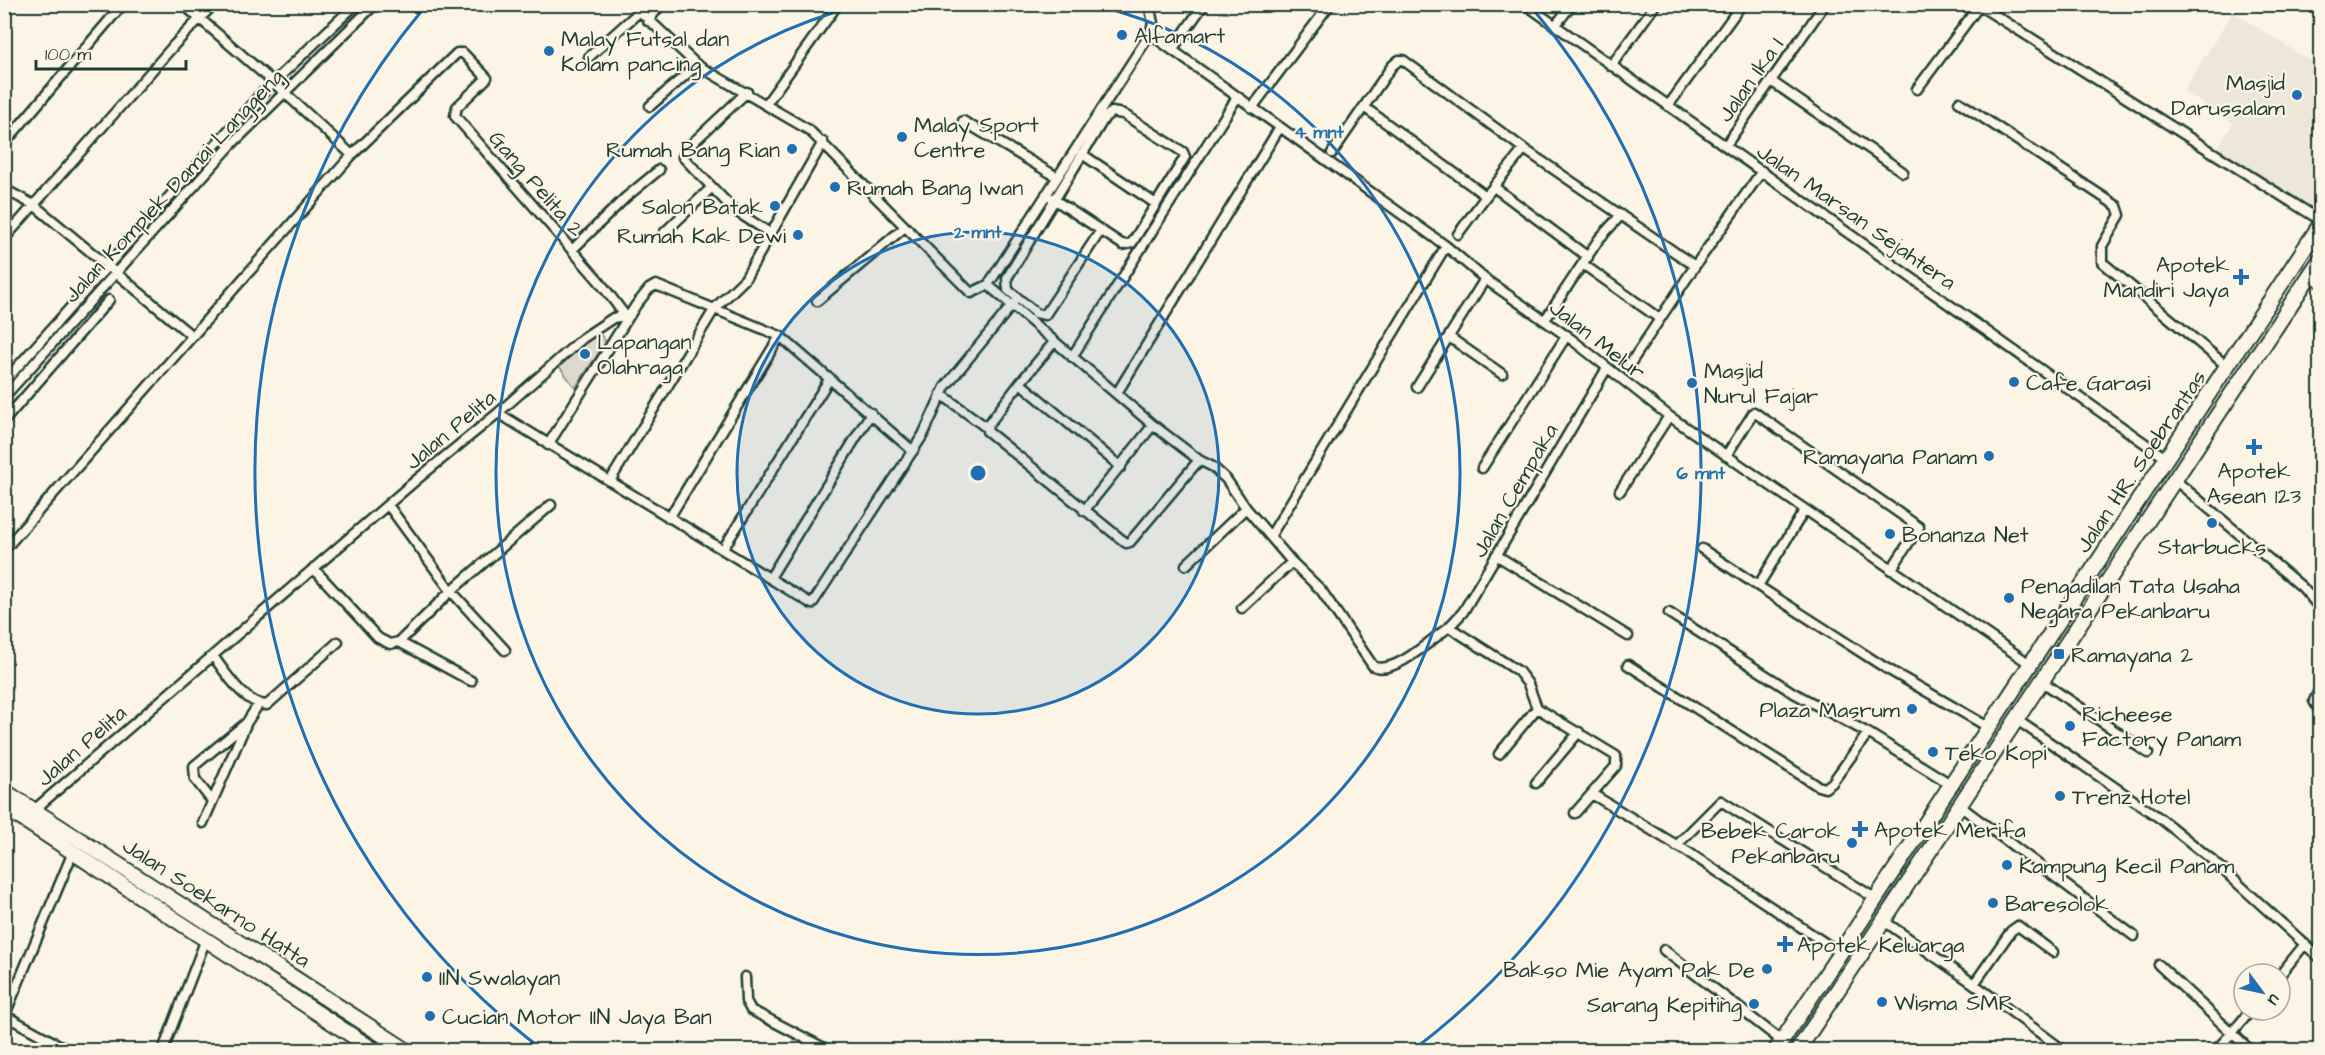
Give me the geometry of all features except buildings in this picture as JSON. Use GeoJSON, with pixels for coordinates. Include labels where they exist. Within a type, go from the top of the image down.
{"type":"FeatureCollection","features":[{"type":"Feature","properties":{"kind":"main road","name":"Jalan HR. Soebrantas"},"geometry":{"type":"LineString","coordinates":[[1781,1047],[1840,953],[2320,225]]}},
{"type":"Feature","properties":{"kind":"main road","name":"Jalan HR. Soebrantas"},"geometry":{"type":"LineString","coordinates":[[1798,1050],[2284,314],[2316,279],[2320,260]]}},
{"type":"Feature","properties":{"kind":"main road"},"geometry":{"type":"LineString","coordinates":[[2295,265],[2316,279]]}},
{"type":"Feature","properties":{"kind":"main road"},"geometry":{"type":"LineString","coordinates":[[2269,303],[2284,314]]}},
{"type":"Feature","properties":{"kind":"main road","name":"Jalan Soekarno Hatta"},"geometry":{"type":"LineString","coordinates":[[4,791],[406,1050]]}},
{"type":"Feature","properties":{"kind":"main road","name":"Jalan Soekarno Hatta"},"geometry":{"type":"LineString","coordinates":[[4,807],[374,1050]]}},
{"type":"Feature","properties":{"kind":"main road"},"geometry":{"type":"LineString","coordinates":[[267,980],[276,965]]}},
{"type":"Feature","properties":{"kind":"street"},"geometry":{"type":"LineString","coordinates":[[4,144],[123,4]]}},
{"type":"Feature","properties":{"kind":"street"},"geometry":{"type":"LineString","coordinates":[[4,550],[352,155],[273,82],[183,4]]}},
{"type":"Feature","properties":{"kind":"street"},"geometry":{"type":"LineString","coordinates":[[4,238],[198,19],[214,4]]}},
{"type":"Feature","properties":{"kind":"street","name":"Jalan Komplek Damai Langgeng"},"geometry":{"type":"LineString","coordinates":[[4,382],[273,82],[356,4]]}},
{"type":"Feature","properties":{"kind":"street","name":"Jalan Komplek Damai Langgeng"},"geometry":{"type":"LineString","coordinates":[[4,397],[53,340],[182,203],[232,144],[375,4]]}},
{"type":"Feature","properties":{"kind":"street"},"geometry":{"type":"LineString","coordinates":[[632,4],[697,65],[799,123],[823,142],[969,293],[974,293],[988,285],[1050,197],[1082,154],[1105,117],[1117,112],[1183,152],[1185,158],[1132,243],[1123,244],[1050,197]]}},
{"type":"Feature","properties":{"kind":"street"},"geometry":{"type":"LineString","coordinates":[[648,21],[661,4]]}},
{"type":"Feature","properties":{"kind":"street"},"geometry":{"type":"LineString","coordinates":[[766,104],[838,4]]}},
{"type":"Feature","properties":{"kind":"street"},"geometry":{"type":"LineString","coordinates":[[1101,230],[1045,315],[1036,313],[1008,290],[1006,282],[1050,197],[1057,177],[1150,34],[1153,23],[1149,4]]}},
{"type":"Feature","properties":{"kind":"street"},"geometry":{"type":"LineString","coordinates":[[1172,50],[1204,4]]}},
{"type":"Feature","properties":{"kind":"street"},"geometry":{"type":"LineString","coordinates":[[1252,108],[1330,4]]}},
{"type":"Feature","properties":{"kind":"street","name":"Jalan Marsan Sejahtera"},"geometry":{"type":"LineString","coordinates":[[1525,4],[2167,459]]}},
{"type":"Feature","properties":{"kind":"street"},"geometry":{"type":"LineString","coordinates":[[1555,26],[1572,4]]}},
{"type":"Feature","properties":{"kind":"street"},"geometry":{"type":"LineString","coordinates":[[1611,66],[1656,4]]}},
{"type":"Feature","properties":{"kind":"street"},"geometry":{"type":"LineString","coordinates":[[1668,106],[1742,4]]}},
{"type":"Feature","properties":{"kind":"street","name":"Jalan Ika I"},"geometry":{"type":"LineString","coordinates":[[1725,145],[1825,4]]}},
{"type":"Feature","properties":{"kind":"street"},"geometry":{"type":"LineString","coordinates":[[2312,4],[2320,10]]}},
{"type":"Feature","properties":{"kind":"street"},"geometry":{"type":"LineString","coordinates":[[1917,89],[1978,5],[2320,220]]}},
{"type":"Feature","properties":{"kind":"street"},"geometry":{"type":"LineString","coordinates":[[589,57],[639,12]]}},
{"type":"Feature","properties":{"kind":"street","name":"Jalan Melur"},"geometry":{"type":"LineString","coordinates":[[1150,34],[1236,99],[1280,127],[1446,246],[1485,279],[1566,335],[1669,416],[1804,511],[2030,664]]}},
{"type":"Feature","properties":{"kind":"street"},"geometry":{"type":"LineString","coordinates":[[319,38],[327,50]]}},
{"type":"Feature","properties":{"kind":"street","name":"Gang Pelita 2"},"geometry":{"type":"LineString","coordinates":[[352,155],[457,53],[463,53],[487,78],[457,107],[455,116],[627,314]]}},
{"type":"Feature","properties":{"kind":"street"},"geometry":{"type":"LineString","coordinates":[[1332,153],[1392,66],[1399,60],[1403,60],[1524,149],[1695,266]]}},
{"type":"Feature","properties":{"kind":"street"},"geometry":{"type":"LineString","coordinates":[[650,106],[697,65]]}},
{"type":"Feature","properties":{"kind":"street"},"geometry":{"type":"LineString","coordinates":[[1771,81],[1903,172]]}},
{"type":"Feature","properties":{"kind":"street"},"geometry":{"type":"LineString","coordinates":[[747,92],[684,154],[684,160],[734,210],[771,233]]}},
{"type":"Feature","properties":{"kind":"street"},"geometry":{"type":"LineString","coordinates":[[1072,357],[1236,99]]}},
{"type":"Feature","properties":{"kind":"street"},"geometry":{"type":"LineString","coordinates":[[1959,102],[2117,206],[2120,215],[2102,246],[2102,262],[2228,367]]}},
{"type":"Feature","properties":{"kind":"street"},"geometry":{"type":"LineString","coordinates":[[1364,107],[1486,196]]}},
{"type":"Feature","properties":{"kind":"street"},"geometry":{"type":"LineString","coordinates":[[963,121],[1057,177]]}},
{"type":"Feature","properties":{"kind":"street"},"geometry":{"type":"LineString","coordinates":[[1117,393],[1280,127]]}},
{"type":"Feature","properties":{"kind":"street"},"geometry":{"type":"LineString","coordinates":[[610,481],[715,308],[745,279],[823,142]]}},
{"type":"Feature","properties":{"kind":"street"},"geometry":{"type":"LineString","coordinates":[[1458,234],[1524,149]]}},
{"type":"Feature","properties":{"kind":"street"},"geometry":{"type":"LineString","coordinates":[[1082,154],[1156,204]]}},
{"type":"Feature","properties":{"kind":"street"},"geometry":{"type":"LineString","coordinates":[[572,250],[625,198],[659,170]]}},
{"type":"Feature","properties":{"kind":"street"},"geometry":{"type":"LineString","coordinates":[[1628,367],[1762,171]]}},
{"type":"Feature","properties":{"kind":"street"},"geometry":{"type":"LineString","coordinates":[[1494,187],[1660,319]]}},
{"type":"Feature","properties":{"kind":"street"},"geometry":{"type":"LineString","coordinates":[[664,233],[711,188]]}},
{"type":"Feature","properties":{"kind":"street"},"geometry":{"type":"LineString","coordinates":[[4,189],[34,205],[192,336]]}},
{"type":"Feature","properties":{"kind":"street"},"geometry":{"type":"LineString","coordinates":[[172,194],[182,203]]}},
{"type":"Feature","properties":{"kind":"street"},"geometry":{"type":"LineString","coordinates":[[1545,320],[1599,239],[1621,215]]}},
{"type":"Feature","properties":{"kind":"street"},"geometry":{"type":"LineString","coordinates":[[817,301],[905,227]]}},
{"type":"Feature","properties":{"kind":"street"},"geometry":{"type":"LineString","coordinates":[[1271,535],[1446,246]]}},
{"type":"Feature","properties":{"kind":"street"},"geometry":{"type":"LineString","coordinates":[[1417,387],[1485,279]]}},
{"type":"Feature","properties":{"kind":"street","name":"Jalan Pelita"},"geometry":{"type":"LineString","coordinates":[[34,810],[314,568],[498,413],[582,338],[612,318],[627,314],[646,292],[656,285],[780,336],[913,451]]}},
{"type":"Feature","properties":{"kind":"street"},"geometry":{"type":"LineString","coordinates":[[988,285],[1153,425],[1199,460],[1213,467],[1226,479],[1246,508],[1271,535],[1292,562],[1242,609]]}},
{"type":"Feature","properties":{"kind":"street"},"geometry":{"type":"LineString","coordinates":[[4,421],[109,300]]}},
{"type":"Feature","properties":{"kind":"street"},"geometry":{"type":"LineString","coordinates":[[498,413],[810,603],[814,603],[913,451],[941,394],[1013,304]]}},
{"type":"Feature","properties":{"kind":"street"},"geometry":{"type":"LineString","coordinates":[[548,445],[627,314]]}},
{"type":"Feature","properties":{"kind":"street"},"geometry":{"type":"LineString","coordinates":[[1482,468],[1566,335]]}},
{"type":"Feature","properties":{"kind":"street"},"geometry":{"type":"LineString","coordinates":[[669,518],[780,336]]}},
{"type":"Feature","properties":{"kind":"street"},"geometry":{"type":"LineString","coordinates":[[1449,337],[1502,374]]}},
{"type":"Feature","properties":{"kind":"street"},"geometry":{"type":"LineString","coordinates":[[53,340],[65,351]]}},
{"type":"Feature","properties":{"kind":"street"},"geometry":{"type":"LineString","coordinates":[[987,428],[1054,342]]}},
{"type":"Feature","properties":{"kind":"street","name":"Jalan Cempaka"},"geometry":{"type":"LineString","coordinates":[[1292,562],[1321,591],[1370,664],[1378,669],[1401,662],[1449,627],[1462,612],[1607,368]]}},
{"type":"Feature","properties":{"kind":"street"},"geometry":{"type":"LineString","coordinates":[[723,549],[830,378]]}},
{"type":"Feature","properties":{"kind":"street"},"geometry":{"type":"LineString","coordinates":[[1020,383],[1121,467]]}},
{"type":"Feature","properties":{"kind":"street"},"geometry":{"type":"LineString","coordinates":[[941,394],[987,428],[987,431],[1120,541],[1130,542],[1199,460]]}},
{"type":"Feature","properties":{"kind":"street"},"geometry":{"type":"LineString","coordinates":[[1726,456],[1754,412],[1780,429],[1919,527],[1891,570]]}},
{"type":"Feature","properties":{"kind":"street"},"geometry":{"type":"LineString","coordinates":[[770,578],[871,413]]}},
{"type":"Feature","properties":{"kind":"street"},"geometry":{"type":"LineString","coordinates":[[1620,491],[1669,416]]}},
{"type":"Feature","properties":{"kind":"street"},"geometry":{"type":"LineString","coordinates":[[1084,510],[1153,425]]}},
{"type":"Feature","properties":{"kind":"street"},"geometry":{"type":"LineString","coordinates":[[2175,480],[2302,587],[2320,608]]}},
{"type":"Feature","properties":{"kind":"street"},"geometry":{"type":"LineString","coordinates":[[388,505],[452,591],[505,650]]}},
{"type":"Feature","properties":{"kind":"street"},"geometry":{"type":"LineString","coordinates":[[314,568],[378,638],[390,644],[399,642],[452,591],[551,505]]}},
{"type":"Feature","properties":{"kind":"street"},"geometry":{"type":"LineString","coordinates":[[1186,565],[1246,508]]}},
{"type":"Feature","properties":{"kind":"street"},"geometry":{"type":"LineString","coordinates":[[1758,586],[1804,511]]}},
{"type":"Feature","properties":{"kind":"street"},"geometry":{"type":"LineString","coordinates":[[1702,549],[1884,667],[1990,728]]}},
{"type":"Feature","properties":{"kind":"street"},"geometry":{"type":"LineString","coordinates":[[1496,555],[1628,636]]}},
{"type":"Feature","properties":{"kind":"street"},"geometry":{"type":"LineString","coordinates":[[1669,614],[1791,692],[1868,733],[1952,785]]}},
{"type":"Feature","properties":{"kind":"street"},"geometry":{"type":"LineString","coordinates":[[1449,627],[1518,671],[1528,684],[1537,708],[1612,753],[1618,760],[1575,813]]}},
{"type":"Feature","properties":{"kind":"street"},"geometry":{"type":"LineString","coordinates":[[213,656],[250,699],[258,705],[267,705],[338,642]]}},
{"type":"Feature","properties":{"kind":"street"},"geometry":{"type":"LineString","coordinates":[[399,642],[471,681]]}},
{"type":"Feature","properties":{"kind":"street"},"geometry":{"type":"LineString","coordinates":[[1628,665],[1824,788],[1832,783],[1868,733]]}},
{"type":"Feature","properties":{"kind":"street"},"geometry":{"type":"LineString","coordinates":[[2041,681],[2148,753]]}},
{"type":"Feature","properties":{"kind":"street"},"geometry":{"type":"LineString","coordinates":[[2320,688],[2314,701],[2320,712]]}},
{"type":"Feature","properties":{"kind":"street"},"geometry":{"type":"LineString","coordinates":[[203,823],[247,722],[258,705]]}},
{"type":"Feature","properties":{"kind":"street"},"geometry":{"type":"LineString","coordinates":[[1499,754],[1537,708]]}},
{"type":"Feature","properties":{"kind":"street"},"geometry":{"type":"LineString","coordinates":[[2017,720],[2161,819],[2320,958]]}},
{"type":"Feature","properties":{"kind":"street"},"geometry":{"type":"LineString","coordinates":[[212,801],[195,779],[194,766],[247,722]]}},
{"type":"Feature","properties":{"kind":"street"},"geometry":{"type":"LineString","coordinates":[[1536,783],[1579,732]]}},
{"type":"Feature","properties":{"kind":"street"},"geometry":{"type":"LineString","coordinates":[[1592,794],[1840,953]]}},
{"type":"Feature","properties":{"kind":"street"},"geometry":{"type":"LineString","coordinates":[[1676,846],[1721,801],[1876,899]]}},
{"type":"Feature","properties":{"kind":"street"},"geometry":{"type":"LineString","coordinates":[[1960,806],[2134,936]]}},
{"type":"Feature","properties":{"kind":"street"},"geometry":{"type":"LineString","coordinates":[[68,1050],[5,1016],[73,852]]}},
{"type":"Feature","properties":{"kind":"street"},"geometry":{"type":"LineString","coordinates":[[1884,921],[2063,1050]]}},
{"type":"Feature","properties":{"kind":"street"},"geometry":{"type":"LineString","coordinates":[[1974,984],[2018,926],[2053,952]]}},
{"type":"Feature","properties":{"kind":"street"},"geometry":{"type":"LineString","coordinates":[[163,1050],[206,939]]}},
{"type":"Feature","properties":{"kind":"street"},"geometry":{"type":"LineString","coordinates":[[2290,962],[2305,944]]}},
{"type":"Feature","properties":{"kind":"street"},"geometry":{"type":"LineString","coordinates":[[1664,950],[1781,1047]]}},
{"type":"Feature","properties":{"kind":"street"},"geometry":{"type":"LineString","coordinates":[[2159,965],[2250,1050]]}},
{"type":"Feature","properties":{"kind":"street"},"geometry":{"type":"LineString","coordinates":[[745,977],[746,1001],[751,1010],[828,1050]]}},
{"type":"Feature","properties":{"kind":"street"},"geometry":{"type":"LineString","coordinates":[[2216,1050],[2241,1022]]}},
{"type":"Feature","properties":{"kind":"shaded area"},"geometry":{"type":"Polygon","coordinates":[[[2233,12],[2320,67],[2320,209],[2318,213],[2217,149],[2233,123],[2183,91],[2233,12]]]}},
{"type":"Feature","properties":{"kind":"shaded area","name":"Lapangan Olahraga"},"geometry":{"type":"Polygon","coordinates":[[[598,331],[606,342],[575,388],[559,366],[598,331]]]}},
{"type":"Feature","properties":{"kind":"place","name":"Alfamart"},"geometry":{"type":"Point","coordinates":[1122,35]}},
{"type":"Feature","properties":{"kind":"place","name":"Malay Futsal dan Kolam pancing"},"geometry":{"type":"Point","coordinates":[549,51]}},
{"type":"Feature","properties":{"kind":"place","name":"Masjid Darussalam"},"geometry":{"type":"Point","coordinates":[2297,95]}},
{"type":"Feature","properties":{"kind":"place","name":"Malay Sport Centre"},"geometry":{"type":"Point","coordinates":[902,137]}},
{"type":"Feature","properties":{"kind":"place","name":"Rumah Bang Rian"},"geometry":{"type":"Point","coordinates":[792,149]}},
{"type":"Feature","properties":{"kind":"place","name":"Rumah Bang Iwan"},"geometry":{"type":"Point","coordinates":[835,187]}},
{"type":"Feature","properties":{"kind":"place","name":"Salon Batak"},"geometry":{"type":"Point","coordinates":[775,206]}},
{"type":"Feature","properties":{"kind":"place","name":"Rumah Kak Dewi"},"geometry":{"type":"Point","coordinates":[798,235]}},
{"type":"Feature","properties":{"kind":"place","name":"Apotek Mandiri Jaya"},"geometry":{"type":"Point","coordinates":[2241,277]}},
{"type":"Feature","properties":{"kind":"place","name":"Lapangan Olahraga"},"geometry":{"type":"Point","coordinates":[585,354]}},
{"type":"Feature","properties":{"kind":"place","name":"Cafe Garasi"},"geometry":{"type":"Point","coordinates":[2014,382]}},
{"type":"Feature","properties":{"kind":"place","name":"Masjid Nurul Fajar"},"geometry":{"type":"Point","coordinates":[1692,383]}},
{"type":"Feature","properties":{"kind":"place","name":"Apotek Asean 123"},"geometry":{"type":"Point","coordinates":[2254,447]}},
{"type":"Feature","properties":{"kind":"place","name":"Ramayana Panam"},"geometry":{"type":"Point","coordinates":[1989,456]}},
{"type":"Feature","properties":{"kind":"place","name":"Starbucks"},"geometry":{"type":"Point","coordinates":[2212,523]}},
{"type":"Feature","properties":{"kind":"place","name":"Bonanza Net"},"geometry":{"type":"Point","coordinates":[1890,534]}},
{"type":"Feature","properties":{"kind":"place","name":"Pengadilan Tata Usaha Negara Pekanbaru"},"geometry":{"type":"Point","coordinates":[2009,598]}},
{"type":"Feature","properties":{"kind":"place","name":"Ramayana 2"},"geometry":{"type":"Point","coordinates":[2059,654]}},
{"type":"Feature","properties":{"kind":"place","name":"Plaza Masrum"},"geometry":{"type":"Point","coordinates":[1912,709]}},
{"type":"Feature","properties":{"kind":"place","name":"Richeese Factory Panam"},"geometry":{"type":"Point","coordinates":[2070,726]}},
{"type":"Feature","properties":{"kind":"place","name":"Teko Kopi"},"geometry":{"type":"Point","coordinates":[1933,752]}},
{"type":"Feature","properties":{"kind":"place","name":"Trenz Hotel"},"geometry":{"type":"Point","coordinates":[2060,796]}},
{"type":"Feature","properties":{"kind":"place","name":"Apotek Merifa"},"geometry":{"type":"Point","coordinates":[1860,829]}},
{"type":"Feature","properties":{"kind":"place","name":"Bebek Carok Pekanbaru"},"geometry":{"type":"Point","coordinates":[1852,843]}},
{"type":"Feature","properties":{"kind":"place","name":"Kampung Kecil Panam"},"geometry":{"type":"Point","coordinates":[2007,865]}},
{"type":"Feature","properties":{"kind":"place","name":"Baresolok"},"geometry":{"type":"Point","coordinates":[1993,903]}},
{"type":"Feature","properties":{"kind":"place","name":"Apotek Keluarga"},"geometry":{"type":"Point","coordinates":[1785,944]}},
{"type":"Feature","properties":{"kind":"place","name":"Bakso Mie Ayam Pak De"},"geometry":{"type":"Point","coordinates":[1767,969]}},
{"type":"Feature","properties":{"kind":"place","name":"IIN Swalayan"},"geometry":{"type":"Point","coordinates":[427,977]}},
{"type":"Feature","properties":{"kind":"place","name":"Wisma SMR"},"geometry":{"type":"Point","coordinates":[1882,1002]}},
{"type":"Feature","properties":{"kind":"place","name":"Sarang Kepiting"},"geometry":{"type":"Point","coordinates":[1754,1004]}},
{"type":"Feature","properties":{"kind":"place","name":"Cucian Motor IIN Jaya Ban"},"geometry":{"type":"Point","coordinates":[430,1016]}}]}
